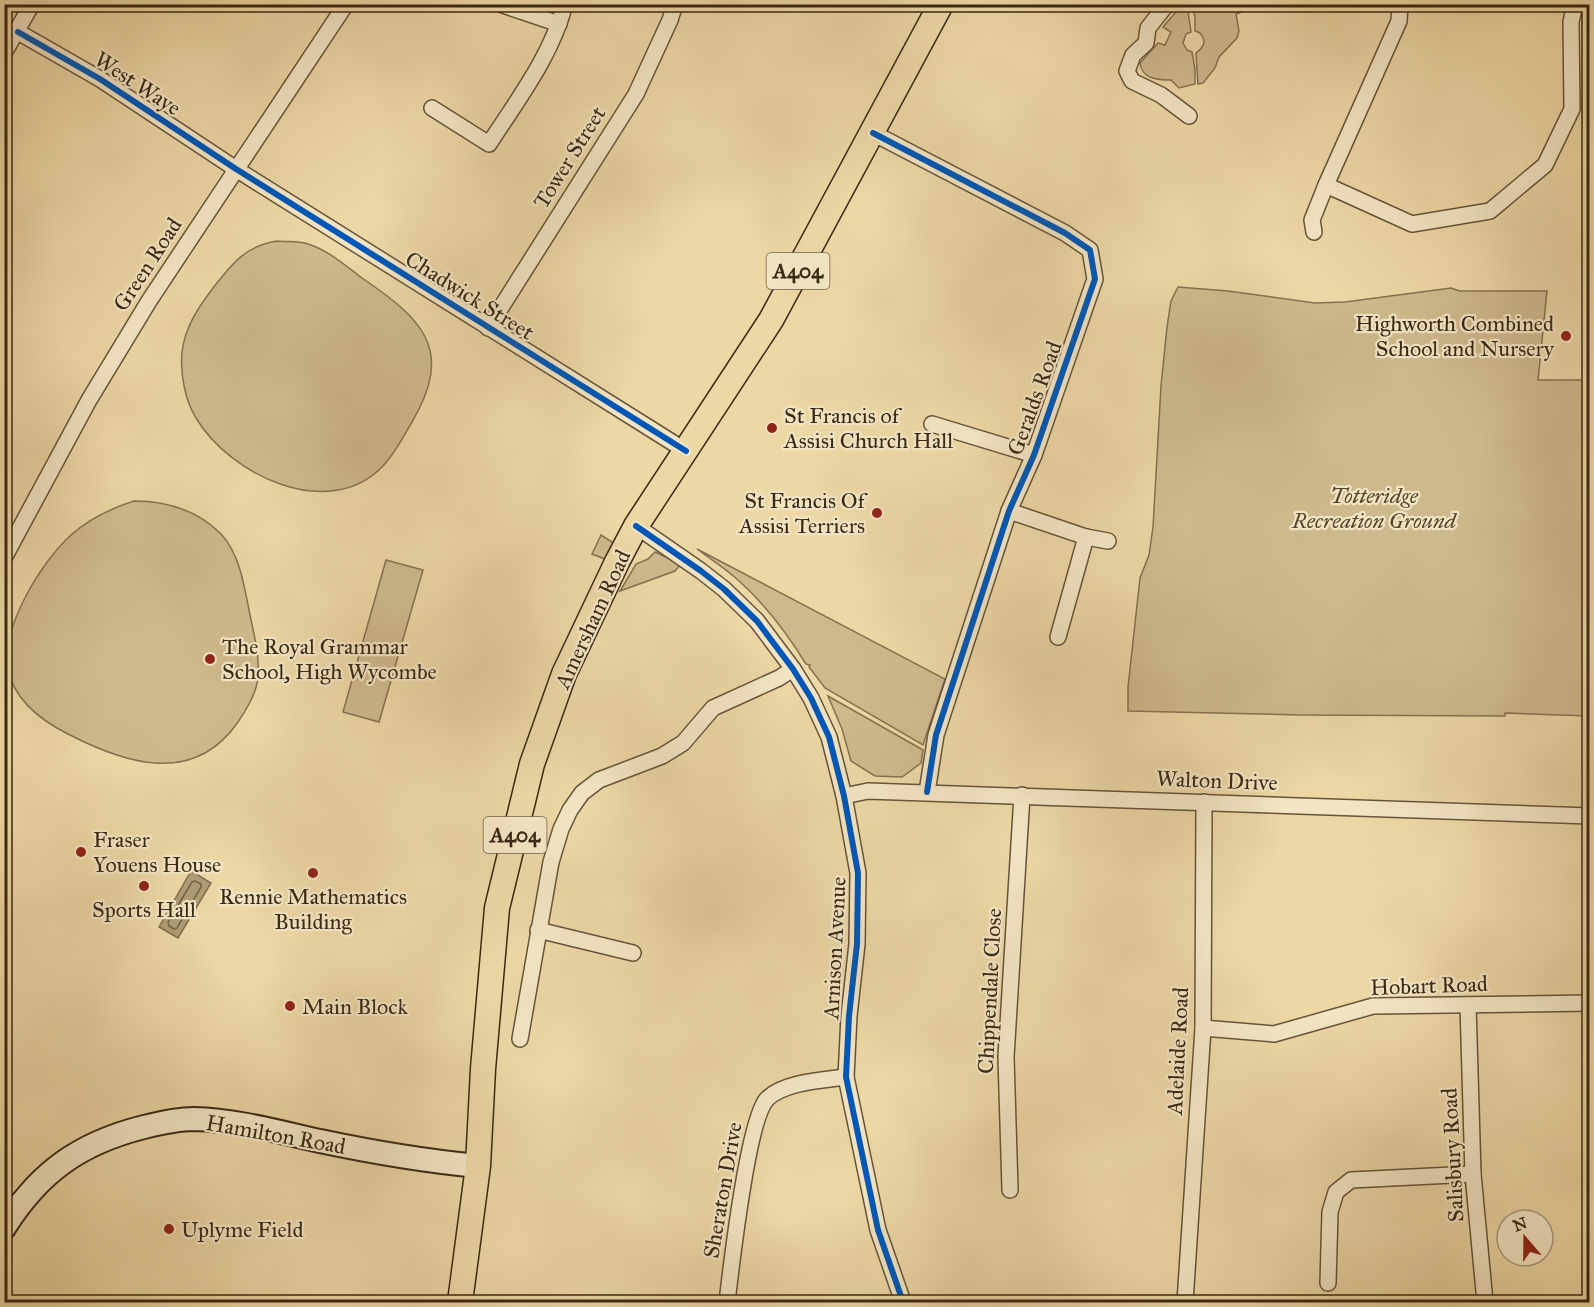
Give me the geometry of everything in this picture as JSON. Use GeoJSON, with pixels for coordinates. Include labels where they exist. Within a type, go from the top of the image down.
{"type":"FeatureCollection","features":[{"type":"Feature","properties":{"kind":"main road","name":"Amersham Road"},"geometry":{"type":"LineString","coordinates":[[478,1166],[483,1069],[497,908],[532,764],[564,674],[636,526],[771,320],[941,4]]}},
{"type":"Feature","properties":{"kind":"main road","name":"A404"},"geometry":{"type":"LineString","coordinates":[[460,1302],[478,1166]]}},
{"type":"Feature","properties":{"kind":"street"},"geometry":{"type":"LineString","coordinates":[[4,53],[32,4]]}},
{"type":"Feature","properties":{"kind":"street","name":"Green Road"},"geometry":{"type":"LineString","coordinates":[[4,558],[89,400],[149,301],[345,4]]}},
{"type":"Feature","properties":{"kind":"street"},"geometry":{"type":"LineString","coordinates":[[500,4],[559,24]]}},
{"type":"Feature","properties":{"kind":"street"},"geometry":{"type":"LineString","coordinates":[[432,108],[489,144],[542,64],[565,4]]}},
{"type":"Feature","properties":{"kind":"street","name":"Tower Street"},"geometry":{"type":"LineString","coordinates":[[488,328],[636,94],[675,4]]}},
{"type":"Feature","properties":{"kind":"street"},"geometry":{"type":"LineString","coordinates":[[1167,4],[1148,28],[1146,44],[1132,55],[1128,71],[1132,81],[1161,95],[1190,116]]}},
{"type":"Feature","properties":{"kind":"street"},"geometry":{"type":"LineString","coordinates":[[1314,232],[1312,220],[1399,21],[1400,4]]}},
{"type":"Feature","properties":{"kind":"street"},"geometry":{"type":"LineString","coordinates":[[1326,185],[1412,224],[1490,211],[1545,165],[1572,109],[1571,22],[1575,4]]}},
{"type":"Feature","properties":{"kind":"street","name":"West Waye"},"geometry":{"type":"LineString","coordinates":[[18,32],[100,79],[236,169]]}},
{"type":"Feature","properties":{"kind":"street","name":"Geralds Road"},"geometry":{"type":"LineString","coordinates":[[873,133],[1065,233],[1090,250],[1095,279],[1034,455],[1009,510],[936,735],[927,792]]}},
{"type":"Feature","properties":{"kind":"street","name":"Chadwick Street"},"geometry":{"type":"LineString","coordinates":[[236,169],[686,451]]}},
{"type":"Feature","properties":{"kind":"street"},"geometry":{"type":"LineString","coordinates":[[932,424],[1034,455]]}},
{"type":"Feature","properties":{"kind":"street"},"geometry":{"type":"LineString","coordinates":[[1009,510],[1086,537],[1108,541]]}},
{"type":"Feature","properties":{"kind":"street","name":"Arnison Avenue"},"geometry":{"type":"LineString","coordinates":[[636,526],[724,589],[757,621],[793,669],[811,698],[830,737],[844,796],[858,873],[857,944],[849,1016],[846,1077],[878,1230],[903,1302]]}},
{"type":"Feature","properties":{"kind":"street"},"geometry":{"type":"LineString","coordinates":[[1058,637],[1086,537]]}},
{"type":"Feature","properties":{"kind":"street"},"geometry":{"type":"LineString","coordinates":[[520,1039],[551,862],[561,829],[570,810],[582,794],[599,780],[662,756],[683,743],[713,708],[779,678],[793,669]]}},
{"type":"Feature","properties":{"kind":"street","name":"Walton Drive"},"geometry":{"type":"LineString","coordinates":[[844,796],[868,790],[1590,816]]}},
{"type":"Feature","properties":{"kind":"street","name":"Chippendale Close"},"geometry":{"type":"LineString","coordinates":[[1010,1191],[1006,1057],[1022,795]]}},
{"type":"Feature","properties":{"kind":"street","name":"Adelaide Road"},"geometry":{"type":"LineString","coordinates":[[1185,1302],[1203,1028],[1204,802]]}},
{"type":"Feature","properties":{"kind":"street"},"geometry":{"type":"LineString","coordinates":[[538,930],[633,953]]}},
{"type":"Feature","properties":{"kind":"street","name":"Hobart Road"},"geometry":{"type":"LineString","coordinates":[[1203,1028],[1274,1034],[1372,1006],[1590,1003]]}},
{"type":"Feature","properties":{"kind":"street","name":"Salisbury Road"},"geometry":{"type":"LineString","coordinates":[[1468,1005],[1473,1174],[1485,1302]]}},
{"type":"Feature","properties":{"kind":"street","name":"Sheraton Drive"},"geometry":{"type":"LineString","coordinates":[[727,1302],[739,1214],[757,1118],[766,1100],[777,1092],[803,1083],[846,1077]]}},
{"type":"Feature","properties":{"kind":"street","name":"Hamilton Road"},"geometry":{"type":"LineString","coordinates":[[4,1228],[21,1202],[70,1156],[111,1136],[174,1121],[192,1119],[235,1123],[424,1161],[478,1166]]}},
{"type":"Feature","properties":{"kind":"street"},"geometry":{"type":"LineString","coordinates":[[1328,1283],[1330,1212],[1336,1192],[1351,1180],[1473,1174]]}},
{"type":"Feature","properties":{"kind":"green space"},"geometry":{"type":"Polygon","coordinates":[[[1180,5],[1187,5],[1191,32],[1186,34],[1183,43],[1187,50],[1192,52],[1195,84],[1179,88],[1171,80],[1151,78],[1141,68],[1140,63],[1158,43],[1165,45],[1171,32],[1163,27],[1180,5]]]}},
{"type":"Feature","properties":{"kind":"green space"},"geometry":{"type":"Polygon","coordinates":[[[1192,5],[1247,5],[1249,9],[1236,14],[1239,31],[1237,38],[1219,57],[1215,68],[1203,83],[1198,84],[1196,53],[1203,46],[1204,41],[1200,33],[1195,31],[1192,5]]]}},
{"type":"Feature","properties":{"kind":"green space"},"geometry":{"type":"Polygon","coordinates":[[[277,241],[304,243],[323,250],[383,293],[416,322],[426,338],[431,355],[431,374],[425,397],[391,457],[382,467],[360,483],[335,491],[308,491],[282,484],[256,473],[232,457],[212,439],[196,418],[184,386],[182,352],[189,326],[197,310],[240,257],[256,247],[277,241]]]}},
{"type":"Feature","properties":{"kind":"green space","name":"Totteridge Recreation Ground"},"geometry":{"type":"Polygon","coordinates":[[[1178,287],[1228,291],[1315,303],[1345,302],[1451,288],[1460,291],[1547,291],[1538,380],[1589,380],[1589,716],[1505,713],[1505,716],[1300,715],[1128,711],[1128,687],[1140,578],[1149,555],[1153,527],[1161,386],[1167,327],[1171,301],[1178,287]]]}},
{"type":"Feature","properties":{"kind":"green space"},"geometry":{"type":"Polygon","coordinates":[[[134,501],[170,505],[192,513],[221,534],[232,550],[240,569],[256,643],[257,683],[254,695],[245,712],[220,742],[201,755],[180,762],[158,763],[136,760],[113,754],[68,734],[31,709],[17,691],[8,670],[7,654],[10,635],[25,597],[47,562],[71,535],[85,524],[134,501]]]}},
{"type":"Feature","properties":{"kind":"green space"},"geometry":{"type":"Polygon","coordinates":[[[601,535],[615,544],[607,560],[592,554],[601,535]]]}},
{"type":"Feature","properties":{"kind":"green space"},"geometry":{"type":"Polygon","coordinates":[[[697,549],[945,679],[923,745],[825,688],[809,667],[810,665],[806,664],[783,630],[757,599],[733,576],[697,549]]]}},
{"type":"Feature","properties":{"kind":"green space"},"geometry":{"type":"Polygon","coordinates":[[[655,552],[681,564],[675,571],[620,591],[636,564],[648,559],[655,552]]]}},
{"type":"Feature","properties":{"kind":"green space"},"geometry":{"type":"Polygon","coordinates":[[[386,560],[423,570],[379,722],[343,712],[386,560]]]}},
{"type":"Feature","properties":{"kind":"green space"},"geometry":{"type":"Polygon","coordinates":[[[828,696],[923,750],[921,763],[902,777],[875,776],[851,761],[842,729],[828,696]]]}},
{"type":"Feature","properties":{"kind":"water"},"geometry":{"type":"Polygon","coordinates":[[[191,871],[211,883],[178,938],[159,927],[191,871]]]}},
{"type":"Feature","properties":{"kind":"cycle path"},"geometry":{"type":"LineString","coordinates":[[18,32],[100,79],[236,169],[686,451]]}},
{"type":"Feature","properties":{"kind":"cycle path"},"geometry":{"type":"LineString","coordinates":[[873,133],[1065,233],[1090,250],[1095,279],[1034,455],[1009,511],[936,735],[927,792]]}},
{"type":"Feature","properties":{"kind":"cycle path"},"geometry":{"type":"LineString","coordinates":[[636,526],[724,589],[757,621],[793,669],[811,698],[829,737],[844,796],[858,873],[857,944],[849,1016],[846,1077],[878,1230],[903,1302]]}},
{"type":"Feature","properties":{"kind":"place","name":"Highworth Combined School and Nursery"},"geometry":{"type":"Point","coordinates":[1566,336]}},
{"type":"Feature","properties":{"kind":"place","name":"St Francis of Assisi Church Hall"},"geometry":{"type":"Point","coordinates":[772,428]}},
{"type":"Feature","properties":{"kind":"place","name":"St Francis Of Assisi Terriers"},"geometry":{"type":"Point","coordinates":[877,513]}},
{"type":"Feature","properties":{"kind":"place","name":"The Royal Grammar School, High Wycombe"},"geometry":{"type":"Point","coordinates":[210,659]}},
{"type":"Feature","properties":{"kind":"place","name":"Fraser Youens House"},"geometry":{"type":"Point","coordinates":[81,852]}},
{"type":"Feature","properties":{"kind":"place","name":"Rennie Mathematics Building"},"geometry":{"type":"Point","coordinates":[313,873]}},
{"type":"Feature","properties":{"kind":"place","name":"Sports Hall"},"geometry":{"type":"Point","coordinates":[144,886]}},
{"type":"Feature","properties":{"kind":"place","name":"Main Block"},"geometry":{"type":"Point","coordinates":[290,1006]}},
{"type":"Feature","properties":{"kind":"place","name":"Uplyme Field"},"geometry":{"type":"Point","coordinates":[169,1229]}}]}
